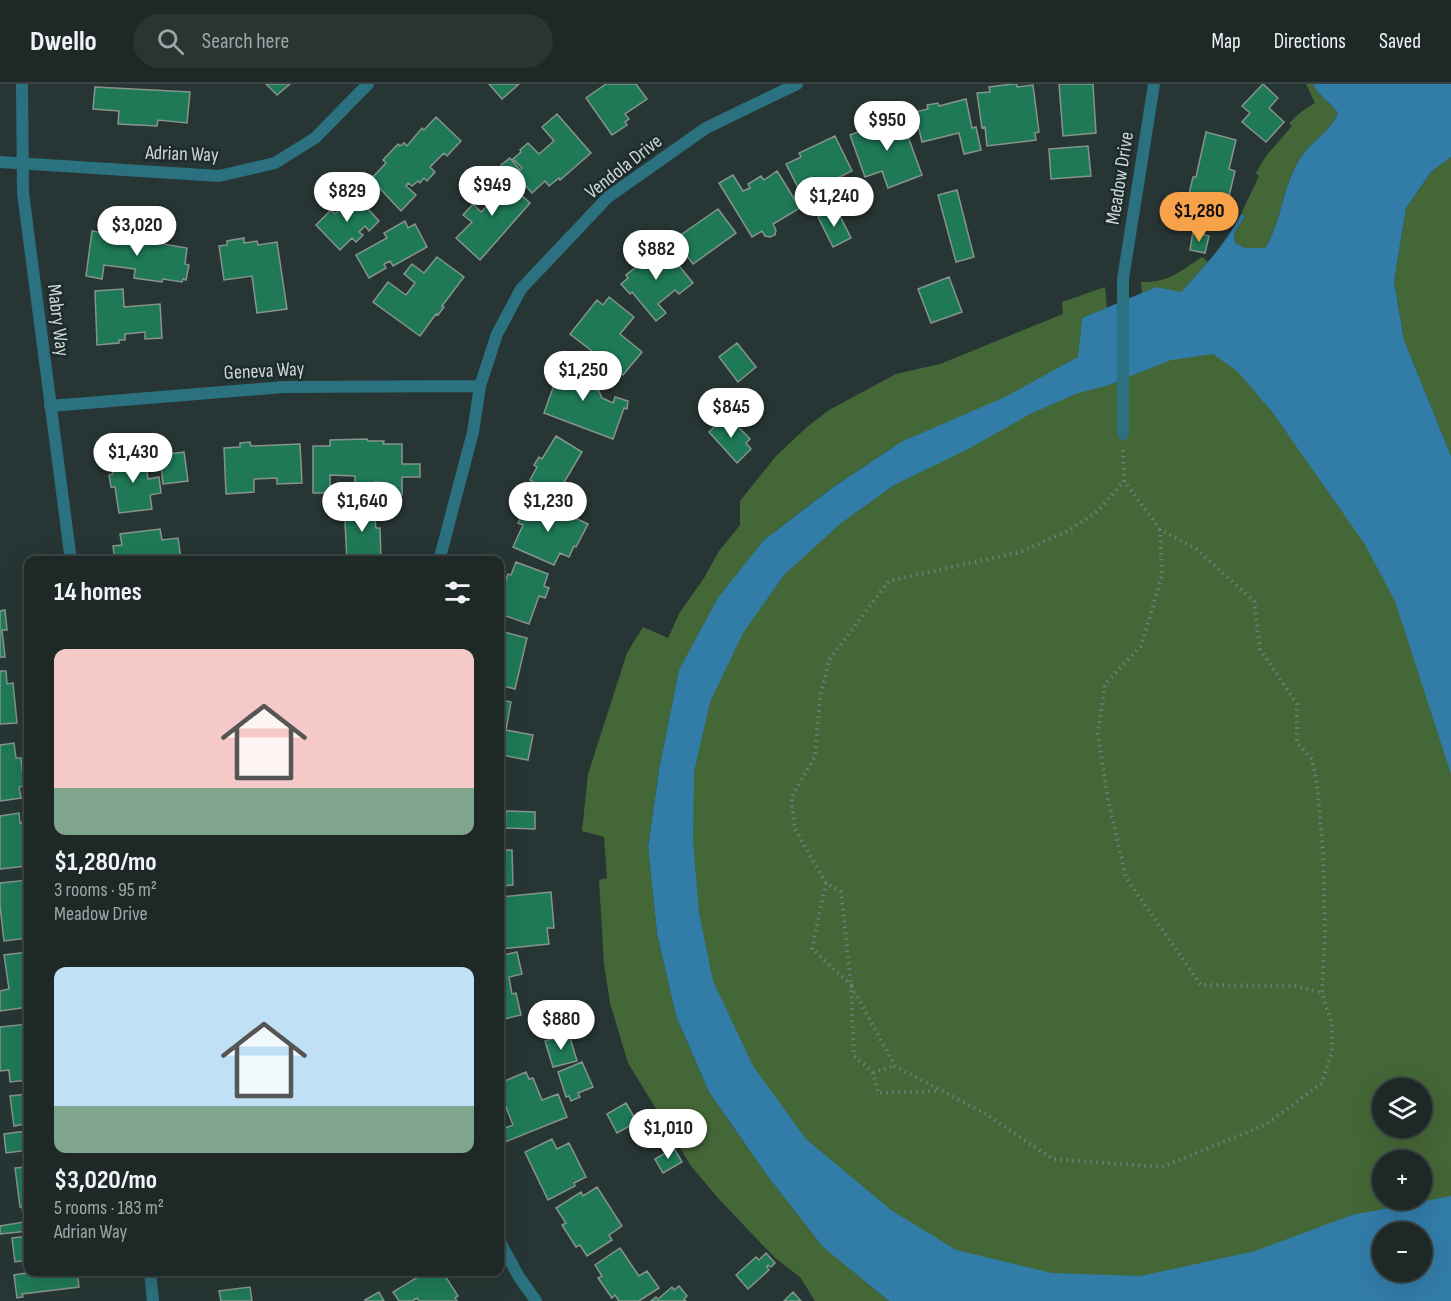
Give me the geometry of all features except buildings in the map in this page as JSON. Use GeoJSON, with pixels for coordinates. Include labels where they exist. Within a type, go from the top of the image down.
{"type":"FeatureCollection","features":[{"type":"Feature","properties":{"kind":"street","name":"Mabry Way"},"geometry":{"type":"LineString","coordinates":[[22,84],[23,193],[70,556]]}},
{"type":"Feature","properties":{"kind":"street","name":"Adrian Way"},"geometry":{"type":"LineString","coordinates":[[0,162],[219,176],[275,163],[315,138],[368,84]]}},
{"type":"Feature","properties":{"kind":"street","name":"Vendola Drive"},"geometry":{"type":"LineString","coordinates":[[440,556],[473,432],[480,386],[497,334],[521,289],[608,197],[706,128],[797,84]]}},
{"type":"Feature","properties":{"kind":"street","name":"Meadow Drive"},"geometry":{"type":"LineString","coordinates":[[1122,434],[1123,279],[1154,84]]}},
{"type":"Feature","properties":{"kind":"street","name":"Geneva Way"},"geometry":{"type":"LineString","coordinates":[[50,406],[284,387],[480,386]]}},
{"type":"Feature","properties":{"kind":"street"},"geometry":{"type":"LineString","coordinates":[[504,1249],[519,1277],[536,1301]]}},
{"type":"Feature","properties":{"kind":"street"},"geometry":{"type":"LineString","coordinates":[[150,1276],[153,1301]]}},
{"type":"Feature","properties":{"kind":"path"},"geometry":{"type":"LineString","coordinates":[[826,883],[812,949],[851,985],[895,1066],[984,1113],[1053,1160],[1162,1167],[1265,1125],[1322,1083],[1332,1051],[1332,1024],[1322,993],[1326,933],[1323,853],[1317,783],[1312,759],[1297,743],[1298,704],[1260,649],[1254,601],[1196,549],[1161,529],[1124,481],[1122,434]]}},
{"type":"Feature","properties":{"kind":"path"},"geometry":{"type":"LineString","coordinates":[[941,1091],[878,1093],[873,1072],[854,1056],[851,985],[841,892],[826,883],[795,829],[791,798],[815,756],[820,699],[829,660],[889,581],[1020,552],[1059,536],[1098,511],[1124,481]]}},
{"type":"Feature","properties":{"kind":"path"},"geometry":{"type":"LineString","coordinates":[[1161,529],[1162,576],[1141,646],[1105,684],[1098,734],[1108,799],[1126,878],[1201,985],[1295,986],[1322,993]]}},
{"type":"Feature","properties":{"kind":"path"},"geometry":{"type":"LineString","coordinates":[[873,1072],[895,1066]]}},
{"type":"Feature","properties":{"kind":"green space"},"geometry":{"type":"Polygon","coordinates":[[[1306,84],[1313,84],[1338,113],[1331,125],[1306,150],[1295,167],[1276,226],[1265,248],[1245,248],[1235,243],[1234,234],[1245,216],[1241,214],[1259,176],[1256,173],[1266,156],[1292,126],[1289,123],[1315,103],[1306,84]]]}},
{"type":"Feature","properties":{"kind":"green space"},"geometry":{"type":"Polygon","coordinates":[[[1451,157],[1451,456],[1404,340],[1394,282],[1406,208],[1431,172],[1451,157]]]}},
{"type":"Feature","properties":{"kind":"green space"},"geometry":{"type":"Polygon","coordinates":[[[1202,257],[1208,262],[1181,293],[1156,287],[1142,293],[1141,282],[1167,278],[1202,257]]]}},
{"type":"Feature","properties":{"kind":"green space"},"geometry":{"type":"Polygon","coordinates":[[[1105,287],[1107,308],[1082,318],[1079,353],[1291,301],[1451,615],[1451,1291],[1401,1301],[849,1262],[682,984],[673,713],[825,509],[901,442],[832,488],[764,540],[679,670],[659,770],[648,847],[657,933],[676,1016],[709,1092],[766,1174],[823,1246],[889,1301],[815,1301],[800,1277],[775,1258],[691,1166],[628,1063],[610,1003],[604,964],[599,880],[607,878],[604,837],[582,831],[588,774],[627,653],[643,627],[668,638],[680,612],[704,578],[719,551],[740,525],[740,501],[776,456],[807,427],[829,410],[896,374],[940,364],[1063,314],[1062,302],[1105,287]]]}},
{"type":"Feature","properties":{"kind":"water"},"geometry":{"type":"Polygon","coordinates":[[[1313,84],[1451,84],[1451,157],[1431,172],[1406,208],[1394,282],[1404,340],[1451,456],[1451,774],[1395,601],[1364,543],[1273,413],[1237,371],[1213,354],[1171,360],[1106,386],[1078,393],[1030,414],[970,448],[894,485],[840,524],[784,575],[743,633],[710,702],[694,772],[693,840],[699,913],[713,981],[753,1066],[806,1139],[891,1210],[956,1250],[1052,1273],[1141,1276],[1255,1251],[1352,1215],[1378,1210],[1432,1210],[1432,1200],[1451,1196],[1451,1301],[889,1301],[823,1247],[766,1174],[709,1092],[676,1016],[657,933],[648,847],[659,770],[679,670],[718,598],[764,540],[832,488],[901,442],[1005,397],[1078,357],[1082,318],[1156,287],[1181,292],[1221,246],[1241,214],[1245,216],[1234,234],[1235,243],[1245,248],[1265,248],[1276,226],[1295,167],[1306,150],[1331,125],[1338,113],[1313,84]]]}}]}
